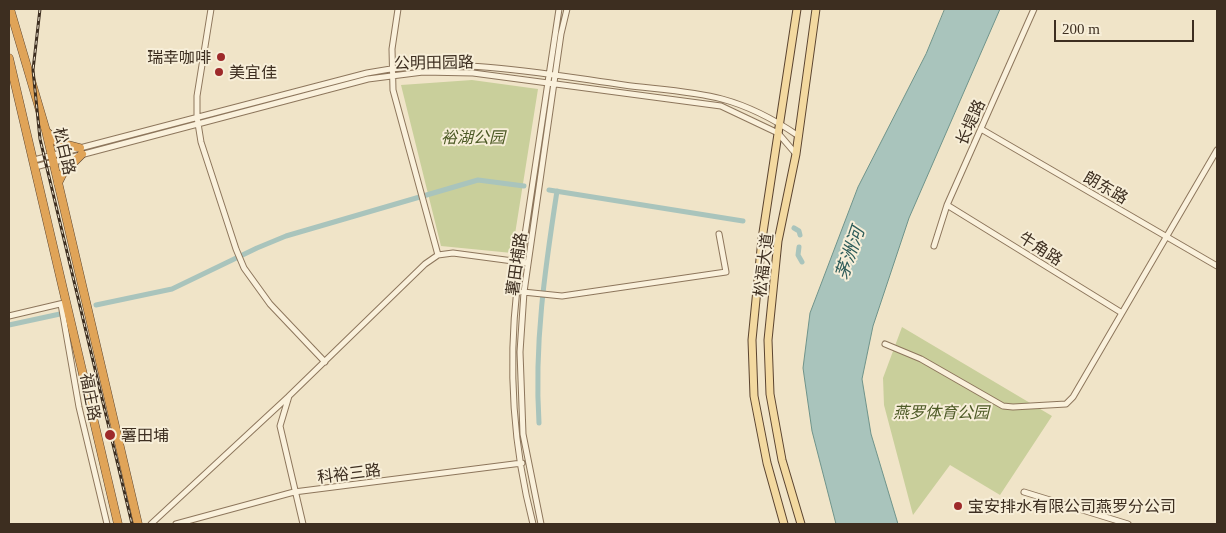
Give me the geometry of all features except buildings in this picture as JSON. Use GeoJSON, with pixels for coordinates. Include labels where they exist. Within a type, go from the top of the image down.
{"type":"FeatureCollection","features":[{"type":"Feature","properties":{"kind":"highway","name":"松白路"},"geometry":{"type":"LineString","coordinates":[[10,9],[53,159],[138,524]]}},
{"type":"Feature","properties":{"kind":"highway","name":"松白路"},"geometry":{"type":"LineString","coordinates":[[9,58],[118,524]]}},
{"type":"Feature","properties":{"kind":"highway"},"geometry":{"type":"LineString","coordinates":[[46,131],[57,142],[81,151],[63,173],[58,183]]}},
{"type":"Feature","properties":{"kind":"main road","name":"松福大道"},"geometry":{"type":"LineString","coordinates":[[784,524],[766,463],[754,396],[752,340],[762,239],[797,9]]}},
{"type":"Feature","properties":{"kind":"main road","name":"松福大道"},"geometry":{"type":"LineString","coordinates":[[801,524],[782,460],[770,394],[768,340],[778,241],[796,154],[797,135],[816,9]]}},
{"type":"Feature","properties":{"kind":"street"},"geometry":{"type":"LineString","coordinates":[[211,9],[197,96],[197,117],[201,142],[244,268],[270,304],[325,362]]}},
{"type":"Feature","properties":{"kind":"street"},"geometry":{"type":"LineString","coordinates":[[398,9],[391,68],[393,90],[438,255]]}},
{"type":"Feature","properties":{"kind":"street","name":"薯田埔路"},"geometry":{"type":"LineString","coordinates":[[533,524],[520,463],[512,378],[517,292],[559,9]]}},
{"type":"Feature","properties":{"kind":"street","name":"薯田埔路"},"geometry":{"type":"LineString","coordinates":[[541,524],[523,434],[519,378],[524,292],[567,9]]}},
{"type":"Feature","properties":{"kind":"street","name":"长堤路"},"geometry":{"type":"LineString","coordinates":[[934,246],[947,205],[1034,9]]}},
{"type":"Feature","properties":{"kind":"street","name":"公明田园路"},"geometry":{"type":"LineString","coordinates":[[35,163],[197,117],[391,68],[449,65],[548,74],[722,99],[780,123],[797,135]]}},
{"type":"Feature","properties":{"kind":"street","name":"公明田园路"},"geometry":{"type":"LineString","coordinates":[[81,151],[198,125],[392,75],[449,72],[548,82],[721,106],[778,133],[796,154]]}},
{"type":"Feature","properties":{"kind":"street","name":"朗东路"},"geometry":{"type":"LineString","coordinates":[[981,129],[1217,266]]}},
{"type":"Feature","properties":{"kind":"street"},"geometry":{"type":"LineString","coordinates":[[885,344],[920,359],[1003,406],[1052,406],[1066,404],[1073,397],[1217,150]]}},
{"type":"Feature","properties":{"kind":"street","name":"牛角路"},"geometry":{"type":"LineString","coordinates":[[947,205],[1122,313]]}},
{"type":"Feature","properties":{"kind":"street"},"geometry":{"type":"LineString","coordinates":[[517,292],[562,296],[726,272],[720,234]]}},
{"type":"Feature","properties":{"kind":"street"},"geometry":{"type":"LineString","coordinates":[[151,524],[325,362],[426,264],[438,255],[453,253],[528,263]]}},
{"type":"Feature","properties":{"kind":"street"},"geometry":{"type":"LineString","coordinates":[[9,316],[66,304]]}},
{"type":"Feature","properties":{"kind":"street","name":"福庄路"},"geometry":{"type":"LineString","coordinates":[[66,304],[79,407],[107,524]]}},
{"type":"Feature","properties":{"kind":"street"},"geometry":{"type":"LineString","coordinates":[[288,396],[280,426],[303,524]]}},
{"type":"Feature","properties":{"kind":"street","name":"科裕三路"},"geometry":{"type":"LineString","coordinates":[[176,524],[295,492],[528,462]]}},
{"type":"Feature","properties":{"kind":"street"},"geometry":{"type":"LineString","coordinates":[[1024,492],[1128,524]]}},
{"type":"Feature","properties":{"kind":"green space","name":"裕湖公园"},"geometry":{"type":"Polygon","coordinates":[[[472,80],[538,89],[512,253],[441,246],[401,85],[472,80]]]}},
{"type":"Feature","properties":{"kind":"green space","name":"燕罗体育公园"},"geometry":{"type":"Polygon","coordinates":[[[902,327],[1052,416],[1000,495],[950,465],[913,515],[884,405],[883,378],[902,327]]]}},
{"type":"Feature","properties":{"kind":"water","name":"茅洲河"},"geometry":{"type":"Polygon","coordinates":[[[945,9],[1000,9],[909,218],[873,326],[862,379],[871,434],[898,524],[836,524],[812,431],[803,368],[810,313],[858,187],[926,54],[945,9]]]}},
{"type":"Feature","properties":{"kind":"waterway"},"geometry":{"type":"LineString","coordinates":[[96,305],[172,289],[286,236],[478,180],[524,186]]}},
{"type":"Feature","properties":{"kind":"waterway"},"geometry":{"type":"LineString","coordinates":[[549,190],[743,221]]}},
{"type":"Feature","properties":{"kind":"waterway"},"geometry":{"type":"LineString","coordinates":[[539,423],[539,335],[557,191]]}},
{"type":"Feature","properties":{"kind":"waterway"},"geometry":{"type":"LineString","coordinates":[[794,228],[799,231],[800,235]]}},
{"type":"Feature","properties":{"kind":"waterway"},"geometry":{"type":"LineString","coordinates":[[799,247],[798,255],[802,262]]}},
{"type":"Feature","properties":{"kind":"waterway"},"geometry":{"type":"LineString","coordinates":[[9,325],[60,314]]}},
{"type":"Feature","properties":{"kind":"railway"},"geometry":{"type":"LineString","coordinates":[[40,9],[33,70],[40,139],[132,524]]}},
{"type":"Feature","properties":{"kind":"place","name":"瑞幸咖啡"},"geometry":{"type":"Point","coordinates":[221,57]}},
{"type":"Feature","properties":{"kind":"place","name":"美宜佳"},"geometry":{"type":"Point","coordinates":[219,72]}},
{"type":"Feature","properties":{"kind":"place","name":"薯田埔"},"geometry":{"type":"Point","coordinates":[110,435]}},
{"type":"Feature","properties":{"kind":"place","name":"宝安排水有限公司燕罗分公司"},"geometry":{"type":"Point","coordinates":[958,506]}}]}
